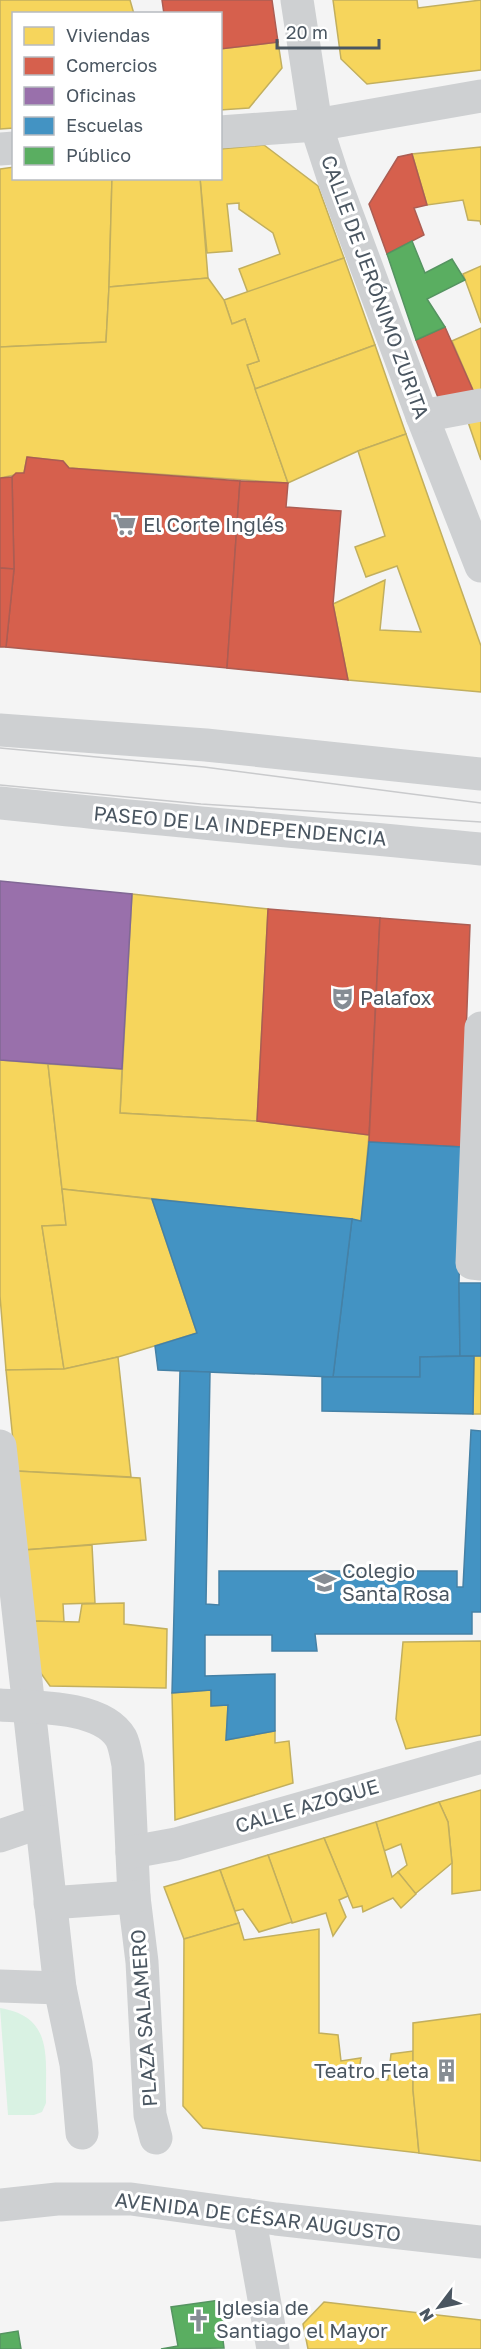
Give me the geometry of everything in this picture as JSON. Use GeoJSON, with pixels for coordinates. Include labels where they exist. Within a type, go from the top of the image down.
{"type":"FeatureCollection","features":[{"type":"Feature","properties":{"kind":"street","name":"CALLE DE JERÓNIMO ZURITA"},"geometry":{"type":"LineString","coordinates":[[297,0],[316,125],[333,177],[422,416],[481,566]]}},
{"type":"Feature","properties":{"kind":"street"},"geometry":{"type":"LineString","coordinates":[[222,132],[316,125],[481,96]]}},
{"type":"Feature","properties":{"kind":"street"},"geometry":{"type":"LineString","coordinates":[[422,416],[481,405]]}},
{"type":"Feature","properties":{"kind":"street"},"geometry":{"type":"LineString","coordinates":[[0,730],[206,745],[481,774]]}},
{"type":"Feature","properties":{"kind":"street","name":"PASEO DE LA INDEPENDENCIA"},"geometry":{"type":"LineString","coordinates":[[0,803],[199,824],[347,835],[481,849]]}},
{"type":"Feature","properties":{"kind":"street"},"geometry":{"type":"LineString","coordinates":[[481,1028],[472,1263],[481,1263]]}},
{"type":"Feature","properties":{"kind":"street"},"geometry":{"type":"LineString","coordinates":[[0,1446],[19,1699],[41,1822],[60,1988],[76,2064],[82,2133]]}},
{"type":"Feature","properties":{"kind":"street","name":"PLAZA SALAMERO"},"geometry":{"type":"LineString","coordinates":[[19,1699],[97,1718],[109,1725],[120,1737],[128,1765],[134,1897],[142,1962],[150,2115],[156,2138]]}},
{"type":"Feature","properties":{"kind":"street","name":"CALLE AZOQUE"},"geometry":{"type":"LineString","coordinates":[[132,1852],[176,1844],[481,1757]]}},
{"type":"Feature","properties":{"kind":"street"},"geometry":{"type":"LineString","coordinates":[[0,1836],[41,1822]]}},
{"type":"Feature","properties":{"kind":"street"},"geometry":{"type":"LineString","coordinates":[[50,1903],[134,1897]]}},
{"type":"Feature","properties":{"kind":"street"},"geometry":{"type":"LineString","coordinates":[[0,1986],[60,1988]]}},
{"type":"Feature","properties":{"kind":"street","name":"AVENIDA DE CÉSAR AUGUSTO"},"geometry":{"type":"LineString","coordinates":[[0,2205],[57,2199],[131,2199],[481,2242]]}},
{"type":"Feature","properties":{"kind":"street"},"geometry":{"type":"LineString","coordinates":[[249,2215],[273,2349]]}},
{"type":"Feature","properties":{"kind":"green space"},"geometry":{"type":"Polygon","coordinates":[[[0,2008],[18,2013],[30,2020],[38,2030],[43,2042],[46,2056],[46,2103],[42,2112],[34,2115],[8,2115],[0,2008]]]}},
{"type":"Feature","properties":{"kind":"building: Viviendas"},"geometry":{"type":"Polygon","coordinates":[[[0,0],[130,0],[133,12],[12,12],[12,128],[0,129],[0,0]]]}},
{"type":"Feature","properties":{"kind":"building: Viviendas"},"geometry":{"type":"Polygon","coordinates":[[[333,0],[417,0],[418,8],[481,0],[481,70],[367,84],[341,59],[333,0]]]}},
{"type":"Feature","properties":{"kind":"building: Viviendas"},"geometry":{"type":"Polygon","coordinates":[[[278,42],[282,68],[249,108],[222,110],[222,49],[278,42]]]}},
{"type":"Feature","properties":{"kind":"building: Viviendas"},"geometry":{"type":"Polygon","coordinates":[[[264,145],[318,186],[344,258],[248,293],[239,269],[280,254],[273,233],[239,209],[239,203],[227,204],[232,251],[207,253],[200,180],[222,180],[222,149],[264,145]]]}},
{"type":"Feature","properties":{"kind":"building: Viviendas"},"geometry":{"type":"Polygon","coordinates":[[[481,147],[481,225],[480,221],[468,220],[463,200],[427,205],[412,154],[481,147]]]}},
{"type":"Feature","properties":{"kind":"building: Viviendas"},"geometry":{"type":"Polygon","coordinates":[[[12,167],[12,180],[112,180],[106,342],[0,347],[0,169],[12,167]]]}},
{"type":"Feature","properties":{"kind":"building: Viviendas"},"geometry":{"type":"Polygon","coordinates":[[[112,180],[200,180],[208,278],[109,287],[112,180]]]}},
{"type":"Feature","properties":{"kind":"building: Viviendas"},"geometry":{"type":"Polygon","coordinates":[[[344,258],[375,345],[255,389],[247,365],[259,361],[245,319],[232,324],[224,300],[344,258]]]}},
{"type":"Feature","properties":{"kind":"building: Viviendas"},"geometry":{"type":"Polygon","coordinates":[[[481,266],[481,323],[463,274],[481,266]]]}},
{"type":"Feature","properties":{"kind":"building: Viviendas"},"geometry":{"type":"Polygon","coordinates":[[[208,278],[224,300],[232,324],[245,319],[259,361],[247,365],[288,483],[69,468],[63,461],[27,457],[24,473],[0,478],[0,347],[106,342],[109,287],[208,278]]]}},
{"type":"Feature","properties":{"kind":"building: Viviendas"},"geometry":{"type":"Polygon","coordinates":[[[481,328],[481,396],[476,397],[452,341],[481,328]]]}},
{"type":"Feature","properties":{"kind":"building: Viviendas"},"geometry":{"type":"Polygon","coordinates":[[[375,345],[406,434],[358,451],[288,483],[255,389],[375,345]]]}},
{"type":"Feature","properties":{"kind":"building: Viviendas"},"geometry":{"type":"Polygon","coordinates":[[[481,413],[481,460],[466,416],[481,413]]]}},
{"type":"Feature","properties":{"kind":"building: Viviendas"},"geometry":{"type":"Polygon","coordinates":[[[406,434],[481,646],[481,692],[348,680],[333,604],[385,580],[380,630],[421,632],[397,566],[366,577],[355,547],[385,536],[358,451],[406,434]]]}},
{"type":"Feature","properties":{"kind":"building: Viviendas"},"geometry":{"type":"Polygon","coordinates":[[[132,894],[268,909],[257,1121],[120,1113],[132,894]]]}},
{"type":"Feature","properties":{"kind":"building: Viviendas"},"geometry":{"type":"Polygon","coordinates":[[[0,1060],[48,1064],[66,1225],[42,1226],[64,1369],[6,1370],[0,1296],[0,1060]]]}},
{"type":"Feature","properties":{"kind":"building: Viviendas"},"geometry":{"type":"Polygon","coordinates":[[[48,1064],[122,1069],[120,1113],[257,1121],[369,1135],[361,1221],[62,1189],[48,1064]]]}},
{"type":"Feature","properties":{"kind":"building: Viviendas"},"geometry":{"type":"Polygon","coordinates":[[[62,1189],[152,1199],[197,1333],[118,1357],[64,1369],[42,1226],[66,1225],[62,1189]]]}},
{"type":"Feature","properties":{"kind":"building: Viviendas"},"geometry":{"type":"Polygon","coordinates":[[[474,1356],[481,1356],[481,1414],[473,1414],[474,1356]]]}},
{"type":"Feature","properties":{"kind":"building: Viviendas"},"geometry":{"type":"Polygon","coordinates":[[[118,1357],[131,1477],[16,1471],[6,1370],[64,1369],[118,1357]]]}},
{"type":"Feature","properties":{"kind":"building: Viviendas"},"geometry":{"type":"Polygon","coordinates":[[[16,1471],[140,1478],[146,1540],[24,1550],[16,1471]]]}},
{"type":"Feature","properties":{"kind":"building: Viviendas"},"geometry":{"type":"Polygon","coordinates":[[[92,1545],[95,1603],[63,1604],[64,1622],[33,1621],[24,1550],[92,1545]]]}},
{"type":"Feature","properties":{"kind":"building: Viviendas"},"geometry":{"type":"Polygon","coordinates":[[[124,1603],[124,1624],[167,1629],[166,1688],[50,1686],[40,1672],[33,1621],[79,1622],[82,1604],[124,1603]]]}},
{"type":"Feature","properties":{"kind":"building: Viviendas"},"geometry":{"type":"Polygon","coordinates":[[[481,1641],[481,1735],[406,1749],[396,1719],[403,1642],[481,1641]]]}},
{"type":"Feature","properties":{"kind":"building: Viviendas"},"geometry":{"type":"Polygon","coordinates":[[[211,1690],[211,1706],[228,1705],[226,1740],[275,1731],[275,1743],[289,1741],[293,1783],[175,1820],[172,1693],[211,1690]]]}},
{"type":"Feature","properties":{"kind":"building: Viviendas"},"geometry":{"type":"Polygon","coordinates":[[[481,1790],[481,1890],[452,1894],[448,1822],[439,1802],[481,1790]]]}},
{"type":"Feature","properties":{"kind":"building: Viviendas"},"geometry":{"type":"Polygon","coordinates":[[[439,1802],[448,1822],[452,1863],[415,1894],[398,1872],[407,1865],[401,1844],[384,1851],[376,1822],[439,1802]]]}},
{"type":"Feature","properties":{"kind":"building: Viviendas"},"geometry":{"type":"Polygon","coordinates":[[[376,1822],[392,1877],[398,1872],[416,1894],[401,1908],[393,1898],[363,1912],[362,1906],[353,1908],[324,1838],[376,1822]]]}},
{"type":"Feature","properties":{"kind":"building: Viviendas"},"geometry":{"type":"Polygon","coordinates":[[[324,1838],[348,1896],[339,1900],[346,1917],[333,1936],[326,1913],[292,1923],[268,1855],[324,1838]]]}},
{"type":"Feature","properties":{"kind":"building: Viviendas"},"geometry":{"type":"Polygon","coordinates":[[[268,1855],[292,1922],[259,1932],[243,1909],[235,1911],[220,1870],[268,1855]]]}},
{"type":"Feature","properties":{"kind":"building: Viviendas"},"geometry":{"type":"Polygon","coordinates":[[[220,1870],[239,1923],[184,1939],[164,1887],[220,1870]]]}},
{"type":"Feature","properties":{"kind":"building: Viviendas"},"geometry":{"type":"Polygon","coordinates":[[[239,1923],[244,1940],[319,1929],[319,2033],[338,2035],[341,2061],[361,2058],[358,2076],[388,2080],[391,2054],[413,2051],[413,2090],[419,2153],[203,2128],[183,2106],[184,1939],[239,1923]]]}},
{"type":"Feature","properties":{"kind":"building: Viviendas","name":"Teatro Fleta"},"geometry":{"type":"Polygon","coordinates":[[[481,2014],[481,2161],[419,2153],[413,2090],[413,2023],[481,2014]]]}},
{"type":"Feature","properties":{"kind":"building: Viviendas"},"geometry":{"type":"Polygon","coordinates":[[[324,2302],[481,2320],[481,2349],[308,2349],[303,2324],[324,2302]]]}},
{"type":"Feature","properties":{"kind":"building: Comercios"},"geometry":{"type":"Polygon","coordinates":[[[162,0],[272,0],[278,42],[222,49],[222,12],[164,12],[162,0]]]}},
{"type":"Feature","properties":{"kind":"building: Comercios"},"geometry":{"type":"Polygon","coordinates":[[[412,154],[427,205],[414,208],[424,235],[387,254],[369,204],[398,157],[412,154]]]}},
{"type":"Feature","properties":{"kind":"building: Comercios"},"geometry":{"type":"Polygon","coordinates":[[[445,327],[476,397],[442,408],[416,340],[445,327]]]}},
{"type":"Feature","properties":{"kind":"building: Comercios","name":"El Corte Inglés"},"geometry":{"type":"Polygon","coordinates":[[[27,457],[63,461],[69,468],[240,481],[227,668],[6,647],[14,569],[12,477],[16,473],[24,473],[27,457]]]}},
{"type":"Feature","properties":{"kind":"building: Comercios"},"geometry":{"type":"Polygon","coordinates":[[[12,477],[14,569],[0,568],[0,478],[12,477]]]}},
{"type":"Feature","properties":{"kind":"building: Comercios"},"geometry":{"type":"Polygon","coordinates":[[[240,481],[288,483],[286,507],[341,511],[333,604],[348,680],[227,668],[240,481]]]}},
{"type":"Feature","properties":{"kind":"building: Comercios"},"geometry":{"type":"Polygon","coordinates":[[[0,568],[14,569],[6,647],[0,647],[0,568]]]}},
{"type":"Feature","properties":{"kind":"building: Comercios"},"geometry":{"type":"Polygon","coordinates":[[[268,909],[380,918],[369,1135],[257,1121],[268,909]]]}},
{"type":"Feature","properties":{"kind":"building: Comercios"},"geometry":{"type":"Polygon","coordinates":[[[380,918],[470,925],[462,1147],[369,1142],[380,918]]]}},
{"type":"Feature","properties":{"kind":"building: Oficinas"},"geometry":{"type":"Polygon","coordinates":[[[0,881],[132,894],[122,1069],[0,1060],[0,881]]]}},
{"type":"Feature","properties":{"kind":"building: Escuelas"},"geometry":{"type":"Polygon","coordinates":[[[369,1142],[462,1147],[460,1356],[420,1357],[420,1377],[333,1377],[352,1219],[361,1221],[369,1142]]]}},
{"type":"Feature","properties":{"kind":"building: Escuelas"},"geometry":{"type":"Polygon","coordinates":[[[152,1199],[352,1219],[333,1377],[158,1370],[155,1346],[197,1333],[152,1199]]]}},
{"type":"Feature","properties":{"kind":"building: Escuelas"},"geometry":{"type":"Polygon","coordinates":[[[459,1283],[481,1283],[481,1356],[460,1356],[459,1283]]]}},
{"type":"Feature","properties":{"kind":"building: Escuelas"},"geometry":{"type":"Polygon","coordinates":[[[474,1356],[473,1414],[322,1411],[322,1377],[420,1377],[420,1357],[474,1356]]]}},
{"type":"Feature","properties":{"kind":"building: Escuelas"},"geometry":{"type":"Polygon","coordinates":[[[180,1371],[210,1372],[206,1604],[219,1605],[219,1571],[457,1571],[457,1587],[463,1587],[471,1430],[481,1431],[481,1612],[472,1612],[472,1634],[315,1634],[317,1651],[272,1651],[272,1635],[205,1635],[205,1676],[275,1674],[275,1731],[226,1740],[228,1705],[211,1706],[211,1690],[172,1693],[180,1371]]]}},
{"type":"Feature","properties":{"kind":"building: Público"},"geometry":{"type":"Polygon","coordinates":[[[412,241],[425,273],[452,259],[465,280],[427,299],[445,327],[416,340],[387,254],[412,241]]]}},
{"type":"Feature","properties":{"kind":"building: Público","name":"Iglesia de Santiago el Mayor"},"geometry":{"type":"Polygon","coordinates":[[[220,2300],[225,2332],[222,2332],[224,2348],[161,2349],[178,2346],[171,2307],[220,2300]]]}},
{"type":"Feature","properties":{"kind":"building: Público"},"geometry":{"type":"Polygon","coordinates":[[[18,2331],[21,2349],[0,2349],[0,2334],[18,2331]]]}},
{"type":"Feature","properties":{"kind":"tram line"},"geometry":{"type":"LineString","coordinates":[[0,748],[204,767],[481,803]]}},
{"type":"Feature","properties":{"kind":"tram line"},"geometry":{"type":"LineString","coordinates":[[0,785],[201,804],[481,822]]}},
{"type":"Feature","properties":{"kind":"place","name":"El Corte Inglés"},"geometry":{"type":"Point","coordinates":[125,525]}},
{"type":"Feature","properties":{"kind":"place","name":"Palafox"},"geometry":{"type":"Point","coordinates":[342,998]}},
{"type":"Feature","properties":{"kind":"place","name":"Colegio Santa Rosa"},"geometry":{"type":"Point","coordinates":[324,1583]}},
{"type":"Feature","properties":{"kind":"place","name":"Teatro Fleta"},"geometry":{"type":"Point","coordinates":[447,2071]}},
{"type":"Feature","properties":{"kind":"place","name":"Iglesia de Santiago el Mayor"},"geometry":{"type":"Point","coordinates":[198,2320]}}]}
